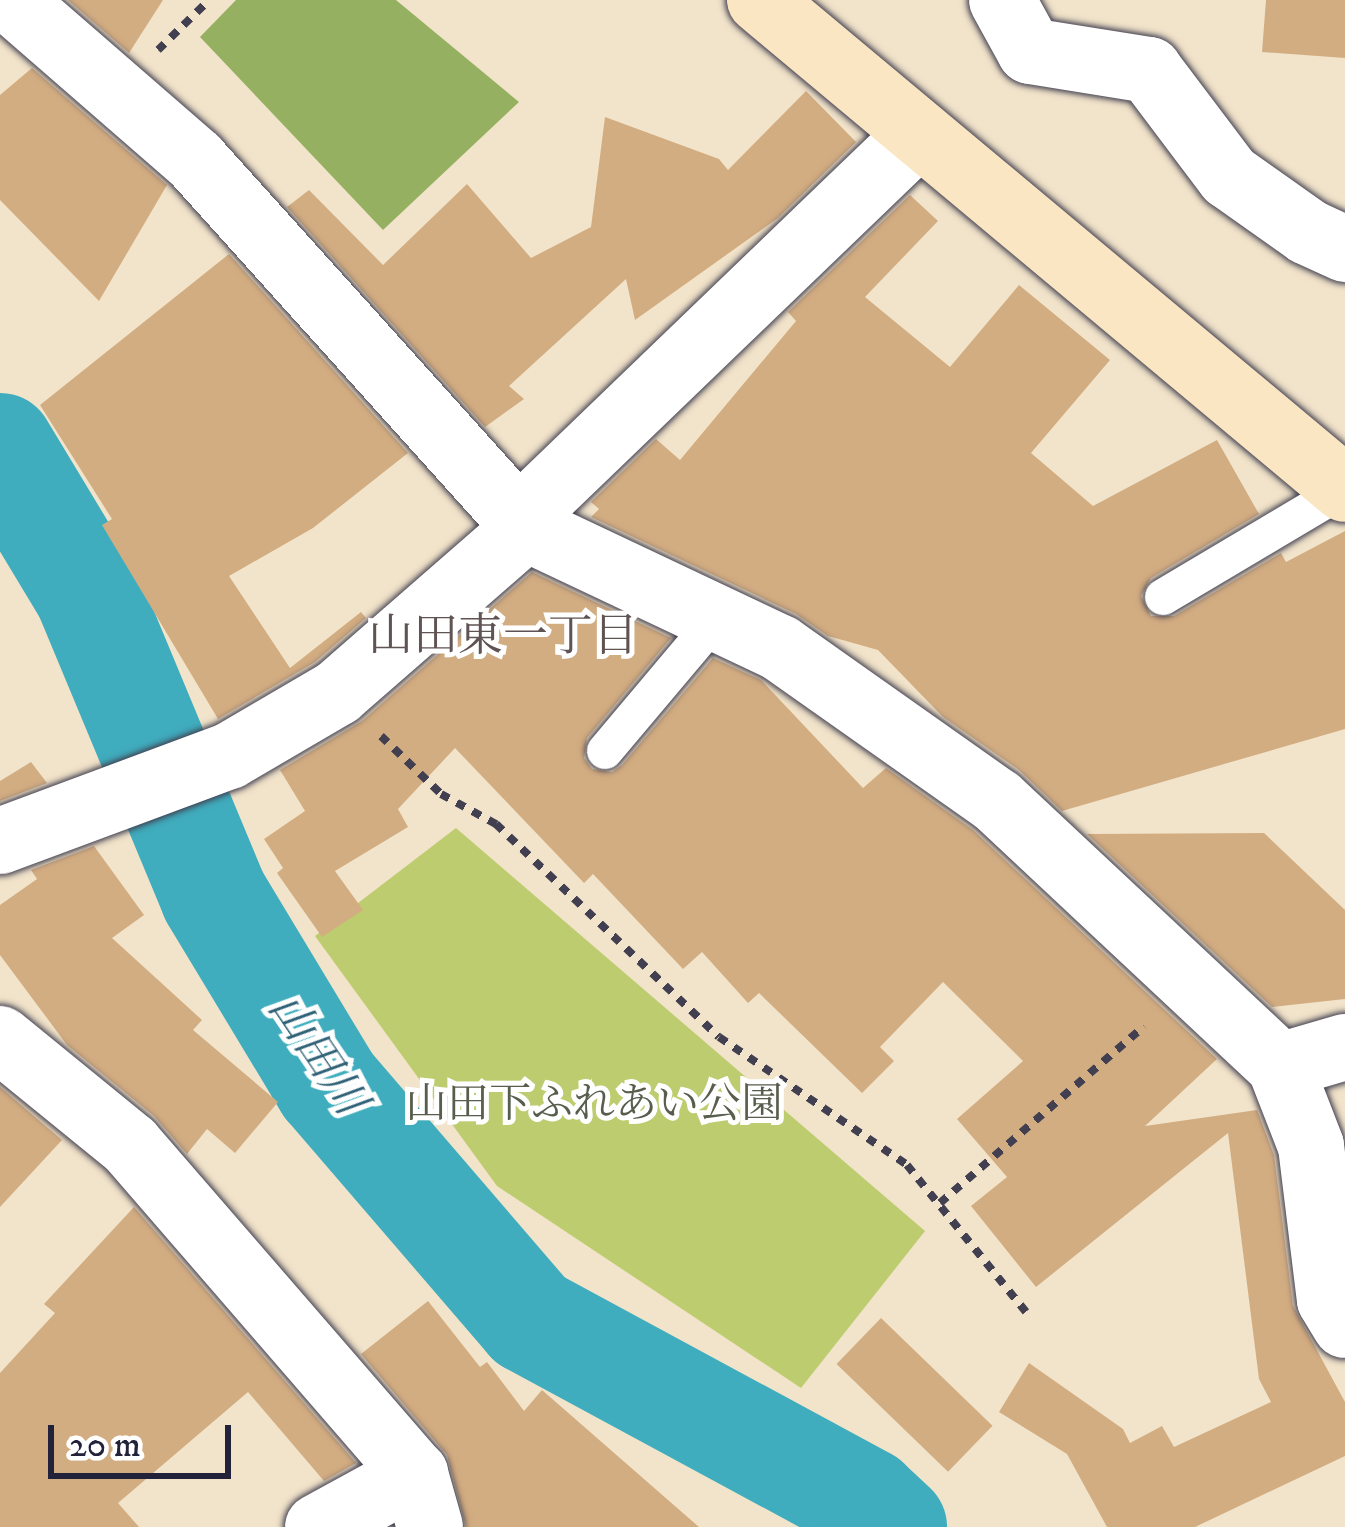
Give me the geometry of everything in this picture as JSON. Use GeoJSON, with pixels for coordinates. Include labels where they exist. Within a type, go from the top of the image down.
{"type":"FeatureCollection","features":[{"type":"Feature","properties":{"kind":"street"},"geometry":{"type":"LineString","coordinates":[[10,0],[118,88],[195,160],[526,528],[780,648],[997,801],[1280,1066],[1311,1146],[1330,1300],[1345,1325]]}},
{"type":"Feature","properties":{"kind":"street"},"geometry":{"type":"LineString","coordinates":[[1003,0],[1030,51],[1149,70],[1229,176],[1308,232],[1345,249]]}},
{"type":"Feature","properties":{"kind":"street"},"geometry":{"type":"LineString","coordinates":[[797,12],[919,134],[1339,480]]}},
{"type":"Feature","properties":{"kind":"street"},"geometry":{"type":"LineString","coordinates":[[0,841],[229,756],[337,693],[526,528],[544,495],[919,134]]}},
{"type":"Feature","properties":{"kind":"street"},"geometry":{"type":"LineString","coordinates":[[0,1040],[130,1145],[422,1500],[318,1527]]}},
{"type":"Feature","properties":{"kind":"street"},"geometry":{"type":"LineString","coordinates":[[1280,1066],[1345,1047]]}},
{"type":"Feature","properties":{"kind":"lane"},"geometry":{"type":"LineString","coordinates":[[1163,597],[1339,480]]}},
{"type":"Feature","properties":{"kind":"lane"},"geometry":{"type":"LineString","coordinates":[[605,751],[716,619]]}},
{"type":"Feature","properties":{"kind":"path"},"geometry":{"type":"LineString","coordinates":[[337,693],[441,794],[496,824],[719,1037],[907,1165],[1026,1312]]}},
{"type":"Feature","properties":{"kind":"path"},"geometry":{"type":"LineString","coordinates":[[940,1203],[1195,982]]}},
{"type":"Feature","properties":{"kind":"green space"},"geometry":{"type":"Polygon","coordinates":[[[236,0],[396,0],[519,102],[383,230],[200,37],[236,0]]]}},
{"type":"Feature","properties":{"kind":"green space","name":"山田下ふれあい公園"},"geometry":{"type":"Polygon","coordinates":[[[456,828],[925,1231],[801,1388],[497,1186],[315,936],[456,828]]]}},
{"type":"Feature","properties":{"kind":"building"},"geometry":{"type":"Polygon","coordinates":[[[68,0],[163,0],[129,53],[68,0]]]}},
{"type":"Feature","properties":{"kind":"building"},"geometry":{"type":"Polygon","coordinates":[[[1266,0],[1345,0],[1345,58],[1262,52],[1266,0]]]}},
{"type":"Feature","properties":{"kind":"building"},"geometry":{"type":"Polygon","coordinates":[[[32,68],[167,185],[99,301],[0,200],[0,95],[32,68]]]}},
{"type":"Feature","properties":{"kind":"building"},"geometry":{"type":"Polygon","coordinates":[[[806,91],[856,142],[778,218],[635,320],[626,279],[509,386],[524,399],[485,427],[287,207],[309,190],[383,265],[467,184],[531,258],[591,227],[605,117],[719,159],[728,170],[806,91]]]}},
{"type":"Feature","properties":{"kind":"building"},"geometry":{"type":"Polygon","coordinates":[[[910,195],[938,221],[865,297],[950,367],[1019,285],[1110,360],[1031,453],[1093,506],[1217,440],[1259,514],[1151,578],[1141,596],[1151,616],[1174,616],[1281,553],[1286,562],[1345,531],[1345,729],[1062,811],[1019,770],[943,717],[878,650],[828,636],[796,614],[591,517],[599,509],[591,502],[656,439],[680,460],[796,321],[788,312],[910,195]]]}},
{"type":"Feature","properties":{"kind":"building"},"geometry":{"type":"Polygon","coordinates":[[[229,254],[408,453],[313,528],[229,576],[290,668],[361,612],[366,618],[315,662],[218,719],[102,525],[112,519],[40,405],[229,254]]]}},
{"type":"Feature","properties":{"kind":"building"},"geometry":{"type":"Polygon","coordinates":[[[532,572],[671,638],[587,738],[584,758],[592,769],[612,772],[622,765],[713,658],[761,680],[863,788],[886,768],[973,830],[1217,1059],[1145,1126],[1257,1110],[1274,1155],[1293,1306],[1345,1402],[1345,1456],[1195,1527],[1107,1527],[1067,1454],[999,1412],[1029,1363],[1123,1429],[1130,1443],[1162,1426],[1174,1447],[1271,1402],[1259,1379],[1228,1133],[1036,1287],[971,1206],[1007,1177],[957,1119],[1023,1061],[943,982],[880,1047],[894,1061],[862,1093],[759,993],[748,1003],[702,952],[683,969],[593,874],[584,883],[455,748],[398,809],[408,827],[335,871],[363,910],[322,937],[277,873],[283,868],[264,839],[305,811],[280,770],[362,721],[532,572]]]}},
{"type":"Feature","properties":{"kind":"building"},"geometry":{"type":"Polygon","coordinates":[[[31,762],[47,783],[0,801],[0,781],[31,762]]]}},
{"type":"Feature","properties":{"kind":"building"},"geometry":{"type":"Polygon","coordinates":[[[1264,833],[1345,910],[1345,999],[1272,1007],[1087,834],[1264,833]]]}},
{"type":"Feature","properties":{"kind":"building"},"geometry":{"type":"Polygon","coordinates":[[[94,846],[144,915],[112,938],[202,1020],[193,1030],[278,1102],[235,1153],[207,1129],[187,1154],[154,1116],[67,1045],[0,955],[0,905],[37,879],[31,870],[94,846]]]}},
{"type":"Feature","properties":{"kind":"building"},"geometry":{"type":"Polygon","coordinates":[[[0,1087],[62,1140],[0,1207],[0,1087]]]}},
{"type":"Feature","properties":{"kind":"building"},"geometry":{"type":"Polygon","coordinates":[[[134,1207],[356,1463],[324,1481],[248,1392],[118,1503],[139,1527],[0,1527],[0,1373],[55,1313],[44,1304],[134,1207]]]}},
{"type":"Feature","properties":{"kind":"building"},"geometry":{"type":"Polygon","coordinates":[[[428,1301],[480,1367],[487,1362],[524,1411],[542,1390],[699,1527],[466,1527],[447,1455],[361,1354],[428,1301]]]}},
{"type":"Feature","properties":{"kind":"building"},"geometry":{"type":"Polygon","coordinates":[[[881,1318],[992,1426],[948,1472],[837,1364],[881,1318]]]}},
{"type":"Feature","properties":{"kind":"waterway","name":"山田川"},"geometry":{"type":"LineString","coordinates":[[0,447],[88,593],[214,896],[328,1085],[530,1320],[866,1502],[893,1527]]}},
{"type":"Feature","properties":{"kind":"district","name":"山田東一丁目"},"geometry":{"type":"Point","coordinates":[503,638]}}]}
